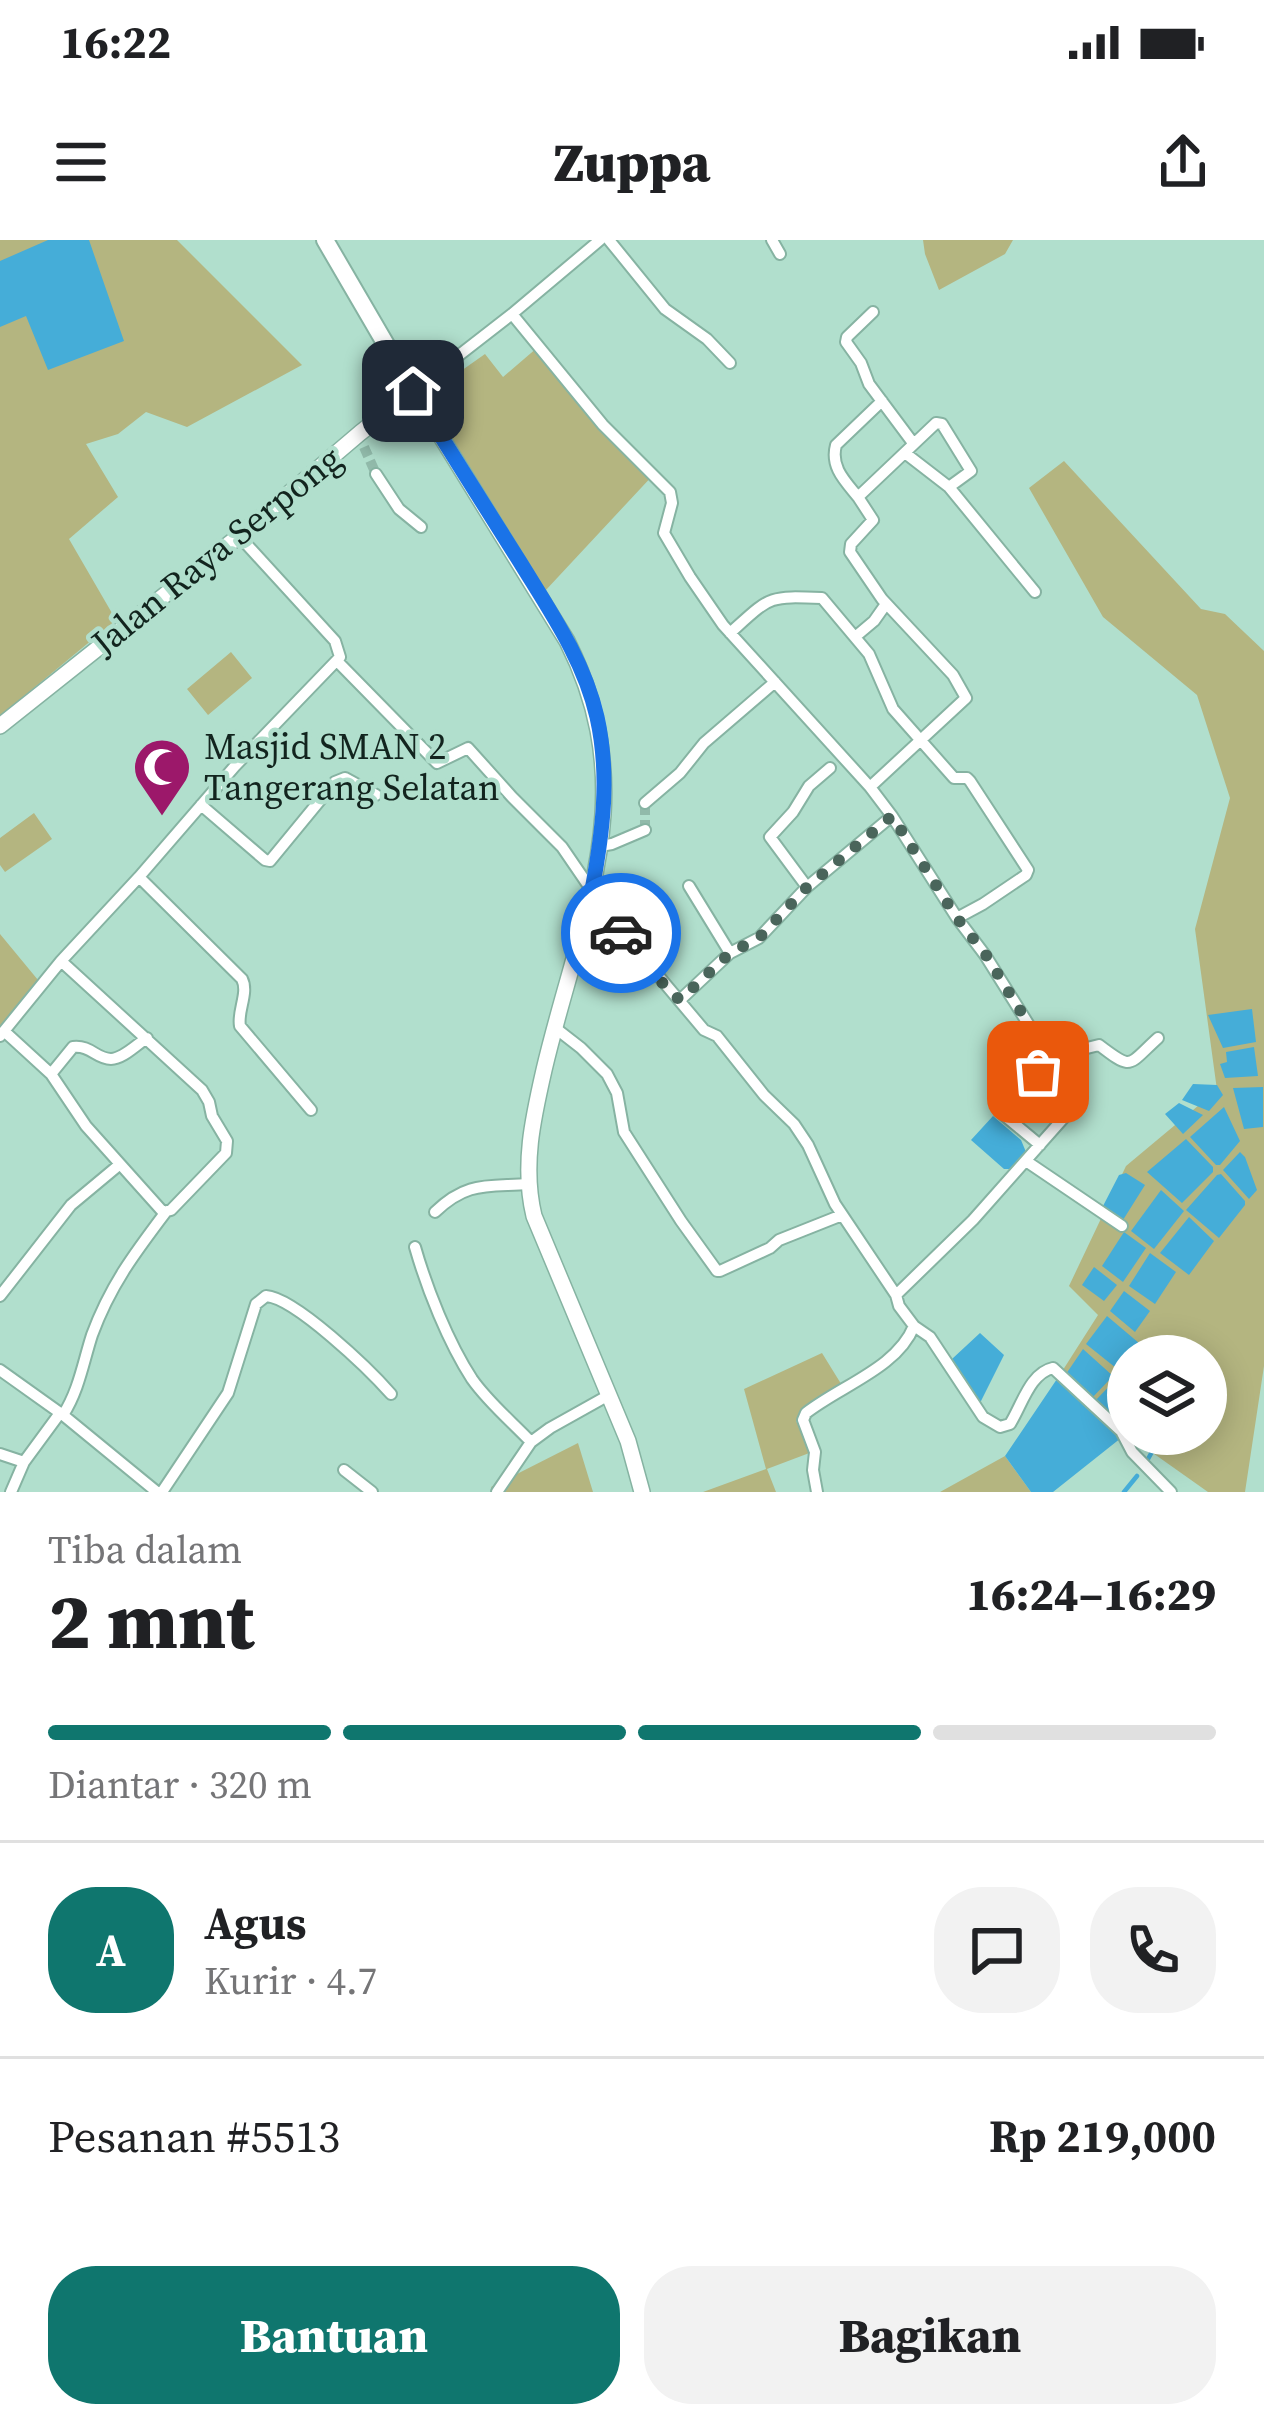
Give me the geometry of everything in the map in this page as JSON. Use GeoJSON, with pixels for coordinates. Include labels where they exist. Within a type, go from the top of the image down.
{"type":"FeatureCollection","features":[{"type":"Feature","properties":{"kind":"main road"},"geometry":{"type":"LineString","coordinates":[[325,240],[551,612],[582,671],[597,717],[605,778],[600,846],[532,1121],[528,1184],[534,1216],[628,1441],[642,1492]]}},
{"type":"Feature","properties":{"kind":"main road","name":"Jalan Raya Serpong"},"geometry":{"type":"LineString","coordinates":[[0,726],[362,440],[413,391]]}},
{"type":"Feature","properties":{"kind":"street","name":"Jalan Raya Serpong"},"geometry":{"type":"LineString","coordinates":[[413,391],[604,240]]}},
{"type":"Feature","properties":{"kind":"street"},"geometry":{"type":"LineString","coordinates":[[604,240],[664,309],[730,363]]}},
{"type":"Feature","properties":{"kind":"street"},"geometry":{"type":"LineString","coordinates":[[772,240],[780,254]]}},
{"type":"Feature","properties":{"kind":"street"},"geometry":{"type":"LineString","coordinates":[[873,312],[846,342],[869,384],[909,448],[950,487],[1035,592]]}},
{"type":"Feature","properties":{"kind":"street"},"geometry":{"type":"LineString","coordinates":[[512,314],[604,425],[670,492],[673,503],[665,525],[667,540],[709,606],[892,816],[1043,1049],[1058,1060],[1099,1046],[1124,1064],[1158,1038]]}},
{"type":"Feature","properties":{"kind":"street"},"geometry":{"type":"LineString","coordinates":[[870,787],[962,705],[966,694],[886,604],[850,552],[851,544],[873,520],[836,467],[834,451],[882,401]]}},
{"type":"Feature","properties":{"kind":"street"},"geometry":{"type":"LineString","coordinates":[[859,497],[932,425],[942,424],[971,470],[950,487]]}},
{"type":"Feature","properties":{"kind":"street"},"geometry":{"type":"LineString","coordinates":[[376,474],[399,509],[421,527]]}},
{"type":"Feature","properties":{"kind":"street"},"geometry":{"type":"LineString","coordinates":[[165,1213],[86,1126],[51,1074],[2,1034],[235,766],[338,662],[335,641],[239,536]]}},
{"type":"Feature","properties":{"kind":"street"},"geometry":{"type":"LineString","coordinates":[[730,633],[776,597],[823,598],[869,655],[893,709],[954,778],[970,781],[1028,870],[957,918]]}},
{"type":"Feature","properties":{"kind":"street"},"geometry":{"type":"LineString","coordinates":[[854,637],[886,604]]}},
{"type":"Feature","properties":{"kind":"street"},"geometry":{"type":"LineString","coordinates":[[338,662],[437,763],[468,748],[562,847],[640,957],[794,1124],[825,1187],[899,1306],[930,1337],[978,1411],[992,1424],[1010,1424],[1038,1374],[1053,1368],[1121,1431],[1132,1452],[1171,1492]]}},
{"type":"Feature","properties":{"kind":"street"},"geometry":{"type":"LineString","coordinates":[[645,803],[680,773],[704,743],[775,682]]}},
{"type":"Feature","properties":{"kind":"street"},"geometry":{"type":"LineString","coordinates":[[807,887],[770,837],[808,786],[830,768]]}},
{"type":"Feature","properties":{"kind":"street"},"geometry":{"type":"LineString","coordinates":[[201,805],[270,861],[335,782],[345,778],[376,795]]}},
{"type":"Feature","properties":{"kind":"street"},"geometry":{"type":"LineString","coordinates":[[680,1000],[730,953],[759,938],[807,887],[892,816]]}},
{"type":"Feature","properties":{"kind":"street"},"geometry":{"type":"LineString","coordinates":[[600,846],[645,830]]}},
{"type":"Feature","properties":{"kind":"street"},"geometry":{"type":"LineString","coordinates":[[139,877],[242,979],[240,1026],[310,1110]]}},
{"type":"Feature","properties":{"kind":"street"},"geometry":{"type":"LineString","coordinates":[[689,886],[730,953]]}},
{"type":"Feature","properties":{"kind":"street"},"geometry":{"type":"LineString","coordinates":[[11,1492],[24,1462],[78,1387],[92,1336],[124,1267],[165,1213],[229,1147],[207,1096],[61,962]]}},
{"type":"Feature","properties":{"kind":"street"},"geometry":{"type":"LineString","coordinates":[[554,1027],[607,1074],[617,1094],[624,1132],[717,1270],[842,1215]]}},
{"type":"Feature","properties":{"kind":"street"},"geometry":{"type":"LineString","coordinates":[[51,1074],[73,1047],[83,1046],[113,1059],[147,1038]]}},
{"type":"Feature","properties":{"kind":"street"},"geometry":{"type":"LineString","coordinates":[[896,1295],[927,1268],[1070,1110],[1038,1072],[1043,1049]]}},
{"type":"Feature","properties":{"kind":"street"},"geometry":{"type":"LineString","coordinates":[[999,1111],[1040,1145]]}},
{"type":"Feature","properties":{"kind":"street"},"geometry":{"type":"LineString","coordinates":[[1026,1161],[1122,1226]]}},
{"type":"Feature","properties":{"kind":"street"},"geometry":{"type":"LineString","coordinates":[[0,1296],[71,1205],[119,1165]]}},
{"type":"Feature","properties":{"kind":"street"},"geometry":{"type":"LineString","coordinates":[[435,1212],[465,1190],[528,1184]]}},
{"type":"Feature","properties":{"kind":"street"},"geometry":{"type":"LineString","coordinates":[[415,1247],[428,1290],[465,1367],[531,1442]]}},
{"type":"Feature","properties":{"kind":"street"},"geometry":{"type":"LineString","coordinates":[[0,1370],[159,1492],[228,1394],[256,1304],[266,1296],[272,1295],[311,1320],[391,1394]]}},
{"type":"Feature","properties":{"kind":"street"},"geometry":{"type":"LineString","coordinates":[[817,1492],[814,1452],[803,1420],[806,1413],[892,1358],[914,1326]]}},
{"type":"Feature","properties":{"kind":"street"},"geometry":{"type":"LineString","coordinates":[[497,1492],[531,1442],[609,1395]]}},
{"type":"Feature","properties":{"kind":"street"},"geometry":{"type":"LineString","coordinates":[[0,1454],[24,1462]]}},
{"type":"Feature","properties":{"kind":"street"},"geometry":{"type":"LineString","coordinates":[[344,1470],[371,1492]]}},
{"type":"Feature","properties":{"kind":"green space"},"geometry":{"type":"Polygon","coordinates":[[[0,240],[177,240],[302,365],[187,427],[146,412],[118,434],[86,444],[118,497],[69,539],[116,620],[0,716],[0,240]]]}},
{"type":"Feature","properties":{"kind":"green space"},"geometry":{"type":"Polygon","coordinates":[[[923,240],[1013,240],[1005,254],[939,290],[923,240]]]}},
{"type":"Feature","properties":{"kind":"green space"},"geometry":{"type":"Polygon","coordinates":[[[538,347],[655,473],[545,591],[417,402],[485,354],[503,377],[538,347]]]}},
{"type":"Feature","properties":{"kind":"green space"},"geometry":{"type":"Polygon","coordinates":[[[1064,461],[1201,609],[1225,614],[1264,651],[1264,1366],[1245,1492],[1208,1492],[1156,1455],[1227,1455],[1227,1335],[1107,1335],[1107,1416],[1061,1373],[1098,1315],[1069,1286],[1126,1166],[1217,1090],[1195,929],[1230,798],[1197,695],[1103,617],[1029,488],[1064,461]]]}},
{"type":"Feature","properties":{"kind":"green space"},"geometry":{"type":"Polygon","coordinates":[[[231,652],[252,678],[208,715],[187,689],[231,652]]]}},
{"type":"Feature","properties":{"kind":"green space"},"geometry":{"type":"Polygon","coordinates":[[[34,813],[52,839],[5,872],[0,865],[0,838],[34,813]]]}},
{"type":"Feature","properties":{"kind":"green space"},"geometry":{"type":"Polygon","coordinates":[[[0,934],[38,980],[0,1030],[0,934]]]}},
{"type":"Feature","properties":{"kind":"green space"},"geometry":{"type":"Polygon","coordinates":[[[822,1353],[843,1387],[796,1421],[812,1452],[767,1469],[776,1492],[703,1492],[766,1469],[744,1389],[822,1353]]]}},
{"type":"Feature","properties":{"kind":"green space"},"geometry":{"type":"Polygon","coordinates":[[[578,1443],[593,1492],[494,1492],[491,1487],[578,1443]]]}},
{"type":"Feature","properties":{"kind":"green space"},"geometry":{"type":"Polygon","coordinates":[[[1005,1456],[1031,1492],[940,1492],[1005,1456]]]}},
{"type":"Feature","properties":{"kind":"water"},"geometry":{"type":"Polygon","coordinates":[[[48,240],[89,240],[124,341],[48,370],[26,316],[0,327],[0,261],[48,240]]]}},
{"type":"Feature","properties":{"kind":"water"},"geometry":{"type":"Polygon","coordinates":[[[1252,1009],[1256,1042],[1223,1048],[1208,1015],[1252,1009]]]}},
{"type":"Feature","properties":{"kind":"water"},"geometry":{"type":"Polygon","coordinates":[[[1254,1047],[1258,1076],[1225,1078],[1220,1064],[1227,1062],[1226,1052],[1254,1047]]]}},
{"type":"Feature","properties":{"kind":"water"},"geometry":{"type":"Polygon","coordinates":[[[1193,1084],[1217,1085],[1223,1095],[1209,1111],[1182,1100],[1193,1084]]]}},
{"type":"Feature","properties":{"kind":"water"},"geometry":{"type":"Polygon","coordinates":[[[1263,1087],[1263,1127],[1244,1129],[1233,1088],[1263,1087]]]}},
{"type":"Feature","properties":{"kind":"water"},"geometry":{"type":"Polygon","coordinates":[[[1179,1103],[1203,1115],[1183,1134],[1165,1114],[1179,1103]]]}},
{"type":"Feature","properties":{"kind":"water"},"geometry":{"type":"Polygon","coordinates":[[[1224,1107],[1240,1141],[1216,1165],[1190,1137],[1224,1107]]]}},
{"type":"Feature","properties":{"kind":"water"},"geometry":{"type":"Polygon","coordinates":[[[993,1116],[1021,1140],[1026,1152],[1011,1169],[1004,1169],[971,1140],[993,1116]]]}},
{"type":"Feature","properties":{"kind":"water"},"geometry":{"type":"Polygon","coordinates":[[[1186,1139],[1213,1172],[1182,1203],[1147,1172],[1186,1139]]]}},
{"type":"Feature","properties":{"kind":"water"},"geometry":{"type":"Polygon","coordinates":[[[1240,1152],[1257,1190],[1249,1199],[1223,1170],[1240,1152]]]}},
{"type":"Feature","properties":{"kind":"water"},"geometry":{"type":"Polygon","coordinates":[[[1126,1173],[1145,1185],[1123,1220],[1103,1206],[1119,1175],[1126,1173]]]}},
{"type":"Feature","properties":{"kind":"water"},"geometry":{"type":"Polygon","coordinates":[[[1221,1174],[1245,1205],[1219,1238],[1186,1210],[1221,1174]]]}},
{"type":"Feature","properties":{"kind":"water"},"geometry":{"type":"Polygon","coordinates":[[[1161,1190],[1184,1211],[1154,1249],[1131,1231],[1161,1190]]]}},
{"type":"Feature","properties":{"kind":"water"},"geometry":{"type":"Polygon","coordinates":[[[1189,1217],[1214,1241],[1189,1275],[1160,1253],[1189,1217]]]}},
{"type":"Feature","properties":{"kind":"water"},"geometry":{"type":"Polygon","coordinates":[[[1124,1232],[1146,1248],[1123,1282],[1102,1266],[1124,1232]]]}},
{"type":"Feature","properties":{"kind":"water"},"geometry":{"type":"Polygon","coordinates":[[[1150,1253],[1176,1272],[1155,1304],[1129,1286],[1150,1253]]]}},
{"type":"Feature","properties":{"kind":"water"},"geometry":{"type":"Polygon","coordinates":[[[1094,1267],[1117,1285],[1104,1301],[1082,1285],[1094,1267]]]}},
{"type":"Feature","properties":{"kind":"water"},"geometry":{"type":"Polygon","coordinates":[[[1124,1291],[1150,1311],[1135,1332],[1110,1311],[1124,1291]]]}},
{"type":"Feature","properties":{"kind":"water"},"geometry":{"type":"Polygon","coordinates":[[[1107,1316],[1129,1335],[1107,1335],[1107,1361],[1086,1344],[1107,1316]]]}},
{"type":"Feature","properties":{"kind":"water"},"geometry":{"type":"Polygon","coordinates":[[[980,1333],[1004,1355],[980,1403],[952,1359],[980,1333]]]}},
{"type":"Feature","properties":{"kind":"water"},"geometry":{"type":"Polygon","coordinates":[[[1083,1349],[1107,1371],[1107,1382],[1092,1398],[1066,1374],[1083,1349]]]}},
{"type":"Feature","properties":{"kind":"water"},"geometry":{"type":"Polygon","coordinates":[[[1061,1373],[1107,1416],[1107,1449],[1053,1492],[1031,1492],[1005,1456],[1061,1373]]]}},
{"type":"Feature","properties":{"kind":"water"},"geometry":{"type":"Polygon","coordinates":[[[1107,1388],[1107,1412],[1095,1401],[1107,1388]]]}},
{"type":"Feature","properties":{"kind":"waterway"},"geometry":{"type":"LineString","coordinates":[[1148,1459],[1150,1455]]}},
{"type":"Feature","properties":{"kind":"waterway"},"geometry":{"type":"LineString","coordinates":[[1124,1492],[1137,1476]]}},
{"type":"Feature","properties":{"kind":"tunnel"},"geometry":{"type":"LineString","coordinates":[[364,447],[376,474]]}},
{"type":"Feature","properties":{"kind":"tunnel"},"geometry":{"type":"LineString","coordinates":[[645,803],[645,830]]}},
{"type":"Feature","properties":{"kind":"way so far"},"geometry":{"type":"LineString","coordinates":[[621,933],[680,1000],[730,953],[759,938],[807,887],[892,816],[1042,1046],[1038,1072]]}},
{"type":"Feature","properties":{"kind":"place","name":"Masjid SMAN 2 Tangerang Selatan"},"geometry":{"type":"Point","coordinates":[162,818]}},
{"type":"Feature","properties":{"kind":"route"},"geometry":{"type":"LineString","coordinates":[[413,391],[551,612],[582,671],[597,717],[605,778],[592,890],[621,933]]}}]}
